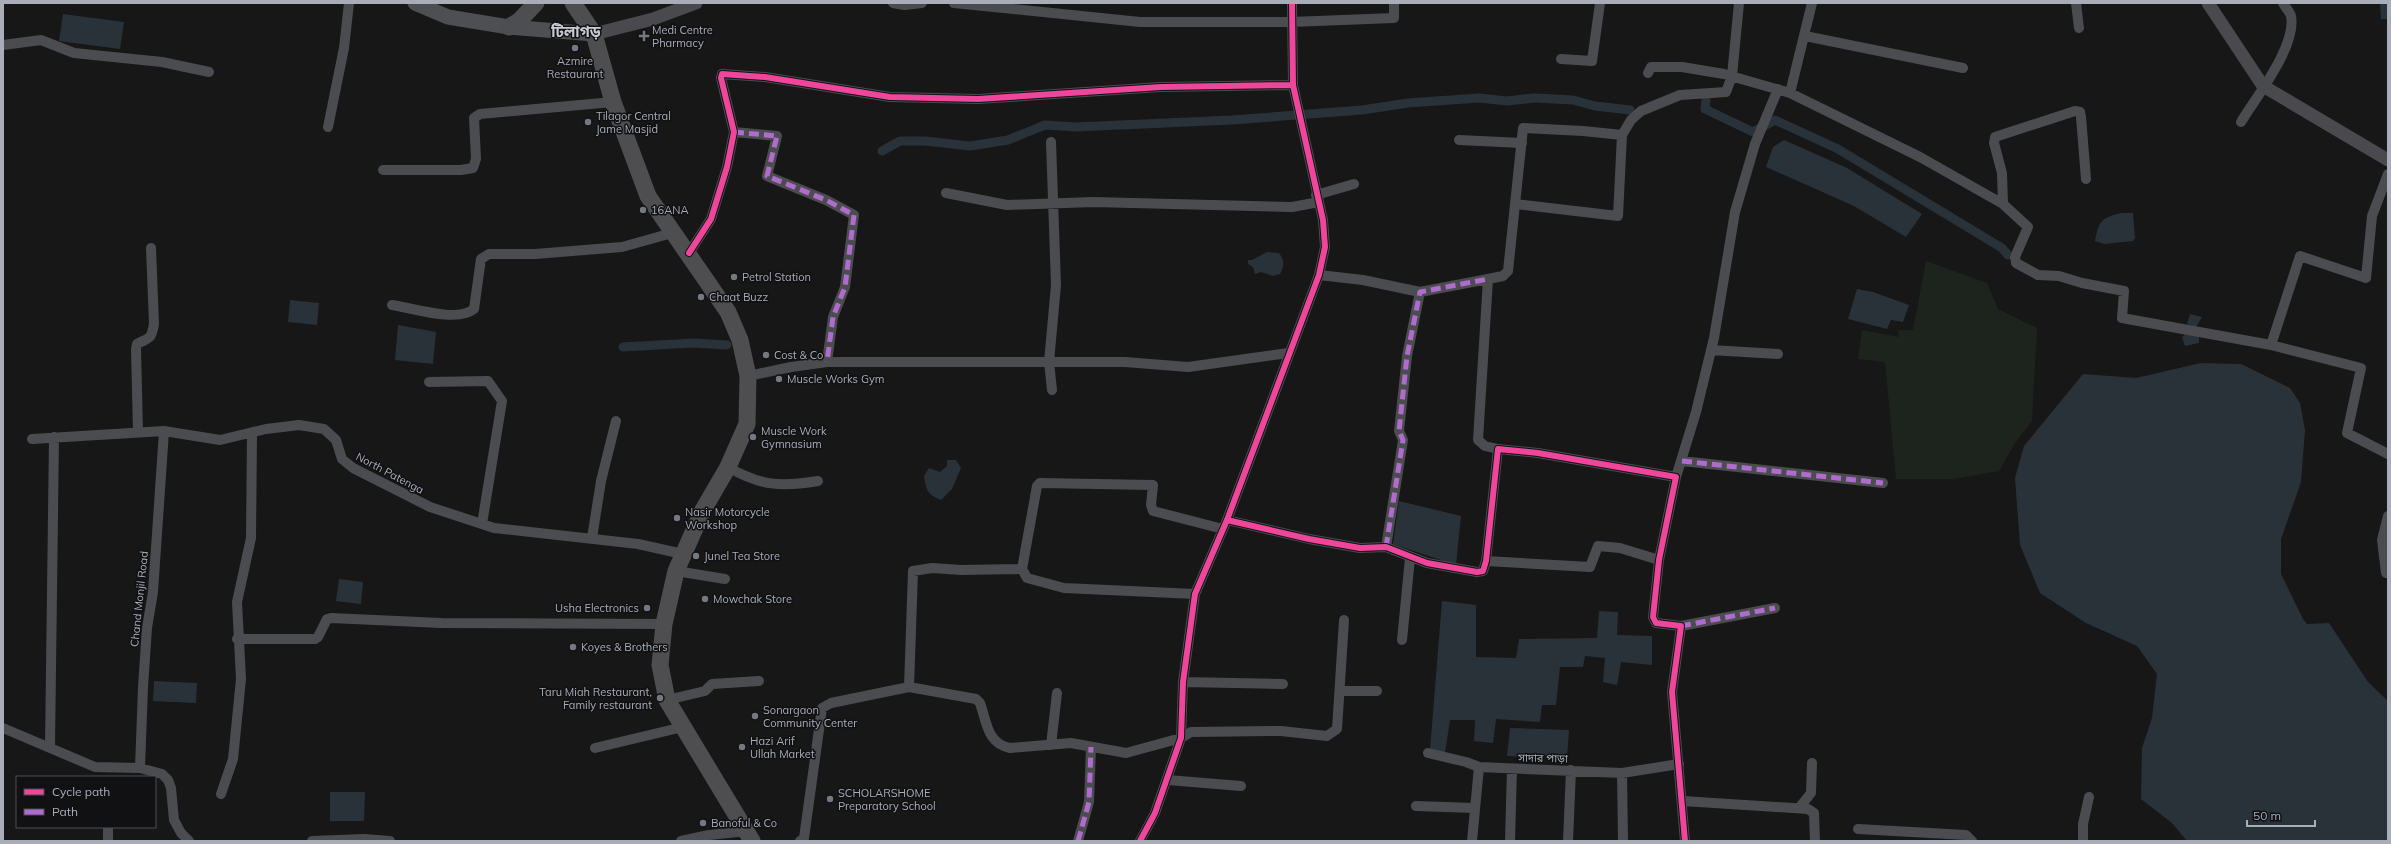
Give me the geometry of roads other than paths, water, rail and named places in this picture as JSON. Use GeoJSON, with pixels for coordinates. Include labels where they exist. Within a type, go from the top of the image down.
{"type":"FeatureCollection","features":[{"type":"Feature","properties":{"kind":"highway"},"geometry":{"type":"LineString","coordinates":[[509,27],[519,21],[536,3]]}},
{"type":"Feature","properties":{"kind":"highway"},"geometry":{"type":"LineString","coordinates":[[573,3],[594,34],[613,102],[648,196],[672,233],[688,253],[728,312],[740,340],[748,376],[747,424],[728,467],[703,510],[676,570],[664,624],[660,665],[667,700],[750,836]]}},
{"type":"Feature","properties":{"kind":"main road"},"geometry":{"type":"LineString","coordinates":[[414,3],[448,17],[509,27],[594,34]]}},
{"type":"Feature","properties":{"kind":"street"},"geometry":{"type":"LineString","coordinates":[[328,127],[344,48],[349,3]]}},
{"type":"Feature","properties":{"kind":"street"},"geometry":{"type":"LineString","coordinates":[[594,34],[653,19],[696,3]]}},
{"type":"Feature","properties":{"kind":"street"},"geometry":{"type":"LineString","coordinates":[[892,3],[919,4]]}},
{"type":"Feature","properties":{"kind":"street"},"geometry":{"type":"LineString","coordinates":[[954,3],[1140,22],[1291,22],[1394,18],[1394,3]]}},
{"type":"Feature","properties":{"kind":"street"},"geometry":{"type":"LineString","coordinates":[[1140,841],[1155,813],[1168,780],[1181,738],[1183,682],[1195,594],[1225,524],[1319,275],[1325,247],[1294,85],[1291,22],[1292,3]]}},
{"type":"Feature","properties":{"kind":"street"},"geometry":{"type":"LineString","coordinates":[[1561,59],[1592,62],[1600,3]]}},
{"type":"Feature","properties":{"kind":"street"},"geometry":{"type":"LineString","coordinates":[[1516,204],[1618,216],[1622,135],[1631,120],[1641,111],[1680,95],[1726,92],[1732,76],[1739,3]]}},
{"type":"Feature","properties":{"kind":"street"},"geometry":{"type":"LineString","coordinates":[[1790,93],[1812,3]]}},
{"type":"Feature","properties":{"kind":"street"},"geometry":{"type":"LineString","coordinates":[[2076,3],[2078,28]]}},
{"type":"Feature","properties":{"kind":"street"},"geometry":{"type":"LineString","coordinates":[[2208,3],[2263,86],[2388,160]]}},
{"type":"Feature","properties":{"kind":"street"},"geometry":{"type":"LineString","coordinates":[[2241,122],[2288,44],[2291,16],[2283,3]]}},
{"type":"Feature","properties":{"kind":"street"},"geometry":{"type":"LineString","coordinates":[[1805,36],[1963,68]]}},
{"type":"Feature","properties":{"kind":"street"},"geometry":{"type":"LineString","coordinates":[[3,45],[41,40],[74,53],[162,62],[209,72]]}},
{"type":"Feature","properties":{"kind":"street"},"geometry":{"type":"LineString","coordinates":[[1648,73],[1651,67],[1682,67],[1732,76],[1790,93],[1920,157],[2003,204],[2028,227],[2015,257],[2016,263],[2038,274],[2059,276],[2082,283],[2124,290],[2122,318],[2271,346],[2361,368],[2347,433],[2388,454]]}},
{"type":"Feature","properties":{"kind":"street"},"geometry":{"type":"LineString","coordinates":[[688,253],[711,219],[727,167],[734,132],[721,78],[722,74],[727,73],[890,97],[978,99],[1161,87],[1294,85]]}},
{"type":"Feature","properties":{"kind":"street"},"geometry":{"type":"LineString","coordinates":[[1775,608],[1681,626],[1656,623],[1653,617],[1660,560],[1676,477],[1682,461],[1711,350],[1734,212],[1755,144],[1778,90]]}},
{"type":"Feature","properties":{"kind":"street"},"geometry":{"type":"LineString","coordinates":[[383,170],[461,170],[473,168],[476,159],[474,118],[480,114],[613,102]]}},
{"type":"Feature","properties":{"kind":"street"},"geometry":{"type":"LineString","coordinates":[[2003,204],[2002,173],[1994,143],[1995,137],[2075,112],[2080,112],[2081,117],[2086,179]]}},
{"type":"Feature","properties":{"kind":"street"},"geometry":{"type":"LineString","coordinates":[[1319,275],[1362,280],[1420,292],[1503,276],[1508,271],[1524,128],[1622,135]]}},
{"type":"Feature","properties":{"kind":"street"},"geometry":{"type":"LineString","coordinates":[[734,132],[777,136],[767,176],[826,200],[854,215],[845,287],[833,317],[826,362]]}},
{"type":"Feature","properties":{"kind":"street"},"geometry":{"type":"LineString","coordinates":[[1459,140],[1522,143]]}},
{"type":"Feature","properties":{"kind":"street"},"geometry":{"type":"LineString","coordinates":[[1051,142],[1051,181],[1054,202],[1056,285],[1049,362],[1052,390]]}},
{"type":"Feature","properties":{"kind":"street"},"geometry":{"type":"LineString","coordinates":[[2271,346],[2300,256],[2366,278],[2372,216],[2388,174]]}},
{"type":"Feature","properties":{"kind":"street"},"geometry":{"type":"LineString","coordinates":[[946,193],[1007,205],[1054,202],[1292,207],[1354,184]]}},
{"type":"Feature","properties":{"kind":"street"},"geometry":{"type":"LineString","coordinates":[[392,305],[452,316],[469,313],[474,309],[481,259],[489,254],[535,254],[622,247],[672,233]]}},
{"type":"Feature","properties":{"kind":"street"},"geometry":{"type":"LineString","coordinates":[[138,432],[136,349],[137,344],[148,341],[152,335],[154,324],[151,248]]}},
{"type":"Feature","properties":{"kind":"street"},"geometry":{"type":"LineString","coordinates":[[1488,279],[1478,440],[1485,446],[1498,449],[1538,453],[1676,477]]}},
{"type":"Feature","properties":{"kind":"street"},"geometry":{"type":"LineString","coordinates":[[1386,547],[1403,440],[1399,431],[1407,356],[1420,292]]}},
{"type":"Feature","properties":{"kind":"street"},"geometry":{"type":"LineString","coordinates":[[1711,350],[1778,354]]}},
{"type":"Feature","properties":{"kind":"street"},"geometry":{"type":"LineString","coordinates":[[748,376],[791,366],[826,362],[1125,362],[1188,367],[1288,354]]}},
{"type":"Feature","properties":{"kind":"street"},"geometry":{"type":"LineString","coordinates":[[429,382],[488,381],[502,401],[482,524]]}},
{"type":"Feature","properties":{"kind":"street"},"geometry":{"type":"LineString","coordinates":[[592,538],[601,481],[616,421]]}},
{"type":"Feature","properties":{"kind":"street","name":"North Patenga"},"geometry":{"type":"LineString","coordinates":[[32,439],[164,431],[220,440],[252,432],[299,425],[324,429],[336,440],[342,459],[352,468],[430,507],[494,528],[638,544],[683,554]]}},
{"type":"Feature","properties":{"kind":"street","name":"Chand Monjil Road"},"geometry":{"type":"LineString","coordinates":[[140,768],[143,680],[147,628],[154,592],[164,431]]}},
{"type":"Feature","properties":{"kind":"street"},"geometry":{"type":"LineString","coordinates":[[221,794],[233,759],[241,679],[237,639],[237,602],[251,538],[252,432]]}},
{"type":"Feature","properties":{"kind":"street"},"geometry":{"type":"LineString","coordinates":[[50,747],[54,437]]}},
{"type":"Feature","properties":{"kind":"street"},"geometry":{"type":"LineString","coordinates":[[1195,594],[1064,588],[1027,578],[1022,569],[1037,486],[1040,482],[1153,485],[1151,506],[1153,511],[1360,548],[1386,547],[1410,558],[1477,572],[1483,571],[1486,561],[1498,449]]}},
{"type":"Feature","properties":{"kind":"street"},"geometry":{"type":"LineString","coordinates":[[1682,461],[1884,483]]}},
{"type":"Feature","properties":{"kind":"street"},"geometry":{"type":"LineString","coordinates":[[728,467],[746,478],[775,485],[790,486],[818,481]]}},
{"type":"Feature","properties":{"kind":"street"},"geometry":{"type":"LineString","coordinates":[[2386,573],[2382,540],[2388,516]]}},
{"type":"Feature","properties":{"kind":"street"},"geometry":{"type":"LineString","coordinates":[[1486,561],[1590,568],[1598,546],[1620,548],[1660,560]]}},
{"type":"Feature","properties":{"kind":"street"},"geometry":{"type":"LineString","coordinates":[[1402,640],[1410,558]]}},
{"type":"Feature","properties":{"kind":"street"},"geometry":{"type":"LineString","coordinates":[[909,687],[914,571],[932,568],[956,570],[1022,569]]}},
{"type":"Feature","properties":{"kind":"street"},"geometry":{"type":"LineString","coordinates":[[676,570],[725,579]]}},
{"type":"Feature","properties":{"kind":"street"},"geometry":{"type":"LineString","coordinates":[[237,639],[315,639],[318,637],[327,619],[331,618],[441,623],[664,624]]}},
{"type":"Feature","properties":{"kind":"street"},"geometry":{"type":"LineString","coordinates":[[800,841],[804,838],[822,708],[831,703],[909,687],[976,699],[980,703],[993,741],[1000,746],[1010,748],[1071,743],[1126,753],[1181,738],[1191,732],[1281,731],[1327,736],[1337,729],[1344,620]]}},
{"type":"Feature","properties":{"kind":"street"},"geometry":{"type":"LineString","coordinates":[[1681,626],[1672,692],[1683,801],[1685,841]]}},
{"type":"Feature","properties":{"kind":"street"},"geometry":{"type":"LineString","coordinates":[[667,700],[705,691],[712,684],[759,681]]}},
{"type":"Feature","properties":{"kind":"street"},"geometry":{"type":"LineString","coordinates":[[1183,682],[1283,684]]}},
{"type":"Feature","properties":{"kind":"street"},"geometry":{"type":"LineString","coordinates":[[1340,691],[1377,691]]}},
{"type":"Feature","properties":{"kind":"street"},"geometry":{"type":"LineString","coordinates":[[1051,745],[1057,693]]}},
{"type":"Feature","properties":{"kind":"street"},"geometry":{"type":"LineString","coordinates":[[595,748],[683,727]]}},
{"type":"Feature","properties":{"kind":"street"},"geometry":{"type":"LineString","coordinates":[[3,728],[50,747],[74,760],[107,772],[140,768],[162,774],[168,780],[174,820],[181,833],[189,841]]}},
{"type":"Feature","properties":{"kind":"street"},"geometry":{"type":"LineString","coordinates":[[1078,841],[1089,802],[1091,747]]}},
{"type":"Feature","properties":{"kind":"street","name":"সাদার পাড়া"},"geometry":{"type":"LineString","coordinates":[[1428,754],[1466,762],[1479,767],[1512,770],[1571,770],[1622,773],[1679,764]]}},
{"type":"Feature","properties":{"kind":"street"},"geometry":{"type":"LineString","coordinates":[[1799,808],[1811,793],[1812,763]]}},
{"type":"Feature","properties":{"kind":"street"},"geometry":{"type":"LineString","coordinates":[[1472,841],[1479,767]]}},
{"type":"Feature","properties":{"kind":"street"},"geometry":{"type":"LineString","coordinates":[[1510,841],[1512,770]]}},
{"type":"Feature","properties":{"kind":"street"},"geometry":{"type":"LineString","coordinates":[[1568,841],[1571,770]]}},
{"type":"Feature","properties":{"kind":"street"},"geometry":{"type":"LineString","coordinates":[[1622,773],[1623,841]]}},
{"type":"Feature","properties":{"kind":"street"},"geometry":{"type":"LineString","coordinates":[[1168,780],[1241,786]]}},
{"type":"Feature","properties":{"kind":"street"},"geometry":{"type":"LineString","coordinates":[[2083,841],[2083,824],[2089,798]]}},
{"type":"Feature","properties":{"kind":"street"},"geometry":{"type":"LineString","coordinates":[[1683,801],[1799,808],[1814,812],[1815,841]]}},
{"type":"Feature","properties":{"kind":"street"},"geometry":{"type":"LineString","coordinates":[[1416,806],[1474,808]]}},
{"type":"Feature","properties":{"kind":"street"},"geometry":{"type":"LineString","coordinates":[[108,828],[108,841]]}},
{"type":"Feature","properties":{"kind":"street"},"geometry":{"type":"LineString","coordinates":[[1858,829],[1966,835],[1972,841]]}},
{"type":"Feature","properties":{"kind":"street"},"geometry":{"type":"LineString","coordinates":[[681,841],[709,835],[750,836]]}},
{"type":"Feature","properties":{"kind":"street"},"geometry":{"type":"LineString","coordinates":[[312,841],[364,839],[390,841]]}},
{"type":"Feature","properties":{"kind":"waterway"},"geometry":{"type":"LineString","coordinates":[[882,151],[900,141],[925,141],[970,146],[1008,140],[1045,125],[1076,127],[1232,120],[1362,110],[1408,103],[1479,98],[1507,101],[1534,98],[1573,100],[1595,106],[1630,110]]}},
{"type":"Feature","properties":{"kind":"waterway"},"geometry":{"type":"LineString","coordinates":[[1706,100],[1705,109],[1753,132],[1775,120],[1838,149],[2002,248],[2008,255]]}},
{"type":"Feature","properties":{"kind":"waterway"},"geometry":{"type":"LineString","coordinates":[[623,347],[693,343],[727,345]]}},
{"type":"Feature","properties":{"kind":"place","name":"Medi Centre Pharmacy"},"geometry":{"type":"Point","coordinates":[644,36]}},
{"type":"Feature","properties":{"kind":"place","name":"Azmire Restaurant"},"geometry":{"type":"Point","coordinates":[575,48]}},
{"type":"Feature","properties":{"kind":"place","name":"Tilagor Central Jame Masjid"},"geometry":{"type":"Point","coordinates":[588,122]}},
{"type":"Feature","properties":{"kind":"place","name":"16ANA"},"geometry":{"type":"Point","coordinates":[643,210]}},
{"type":"Feature","properties":{"kind":"place","name":"Petrol Station"},"geometry":{"type":"Point","coordinates":[734,277]}},
{"type":"Feature","properties":{"kind":"place","name":"Chaat Buzz"},"geometry":{"type":"Point","coordinates":[701,297]}},
{"type":"Feature","properties":{"kind":"place","name":"Cost & Co"},"geometry":{"type":"Point","coordinates":[766,355]}},
{"type":"Feature","properties":{"kind":"place","name":"Muscle Works Gym"},"geometry":{"type":"Point","coordinates":[779,379]}},
{"type":"Feature","properties":{"kind":"place","name":"Muscle Work Gymnasium"},"geometry":{"type":"Point","coordinates":[753,437]}},
{"type":"Feature","properties":{"kind":"place","name":"Nasir Motorcycle Workshop"},"geometry":{"type":"Point","coordinates":[677,518]}},
{"type":"Feature","properties":{"kind":"place","name":"Junel Tea Store"},"geometry":{"type":"Point","coordinates":[696,556]}},
{"type":"Feature","properties":{"kind":"place","name":"Mowchak Store"},"geometry":{"type":"Point","coordinates":[705,599]}},
{"type":"Feature","properties":{"kind":"place","name":"Usha Electronics"},"geometry":{"type":"Point","coordinates":[647,608]}},
{"type":"Feature","properties":{"kind":"place","name":"Koyes & Brothers"},"geometry":{"type":"Point","coordinates":[573,647]}},
{"type":"Feature","properties":{"kind":"place","name":"Taru Miah Restaurant, Family restaurant"},"geometry":{"type":"Point","coordinates":[660,698]}},
{"type":"Feature","properties":{"kind":"place","name":"Sonargaon Community Center"},"geometry":{"type":"Point","coordinates":[755,716]}},
{"type":"Feature","properties":{"kind":"place","name":"Hazi Arif Ullah Market"},"geometry":{"type":"Point","coordinates":[742,747]}},
{"type":"Feature","properties":{"kind":"place","name":"SCHOLARSHOME Preparatory School"},"geometry":{"type":"Point","coordinates":[830,799]}},
{"type":"Feature","properties":{"kind":"place","name":"Banoful & Co"},"geometry":{"type":"Point","coordinates":[703,823]}},
{"type":"Feature","properties":{"kind":"district","name":"টিলাগড়"},"geometry":{"type":"Point","coordinates":[576,32]}}]}
